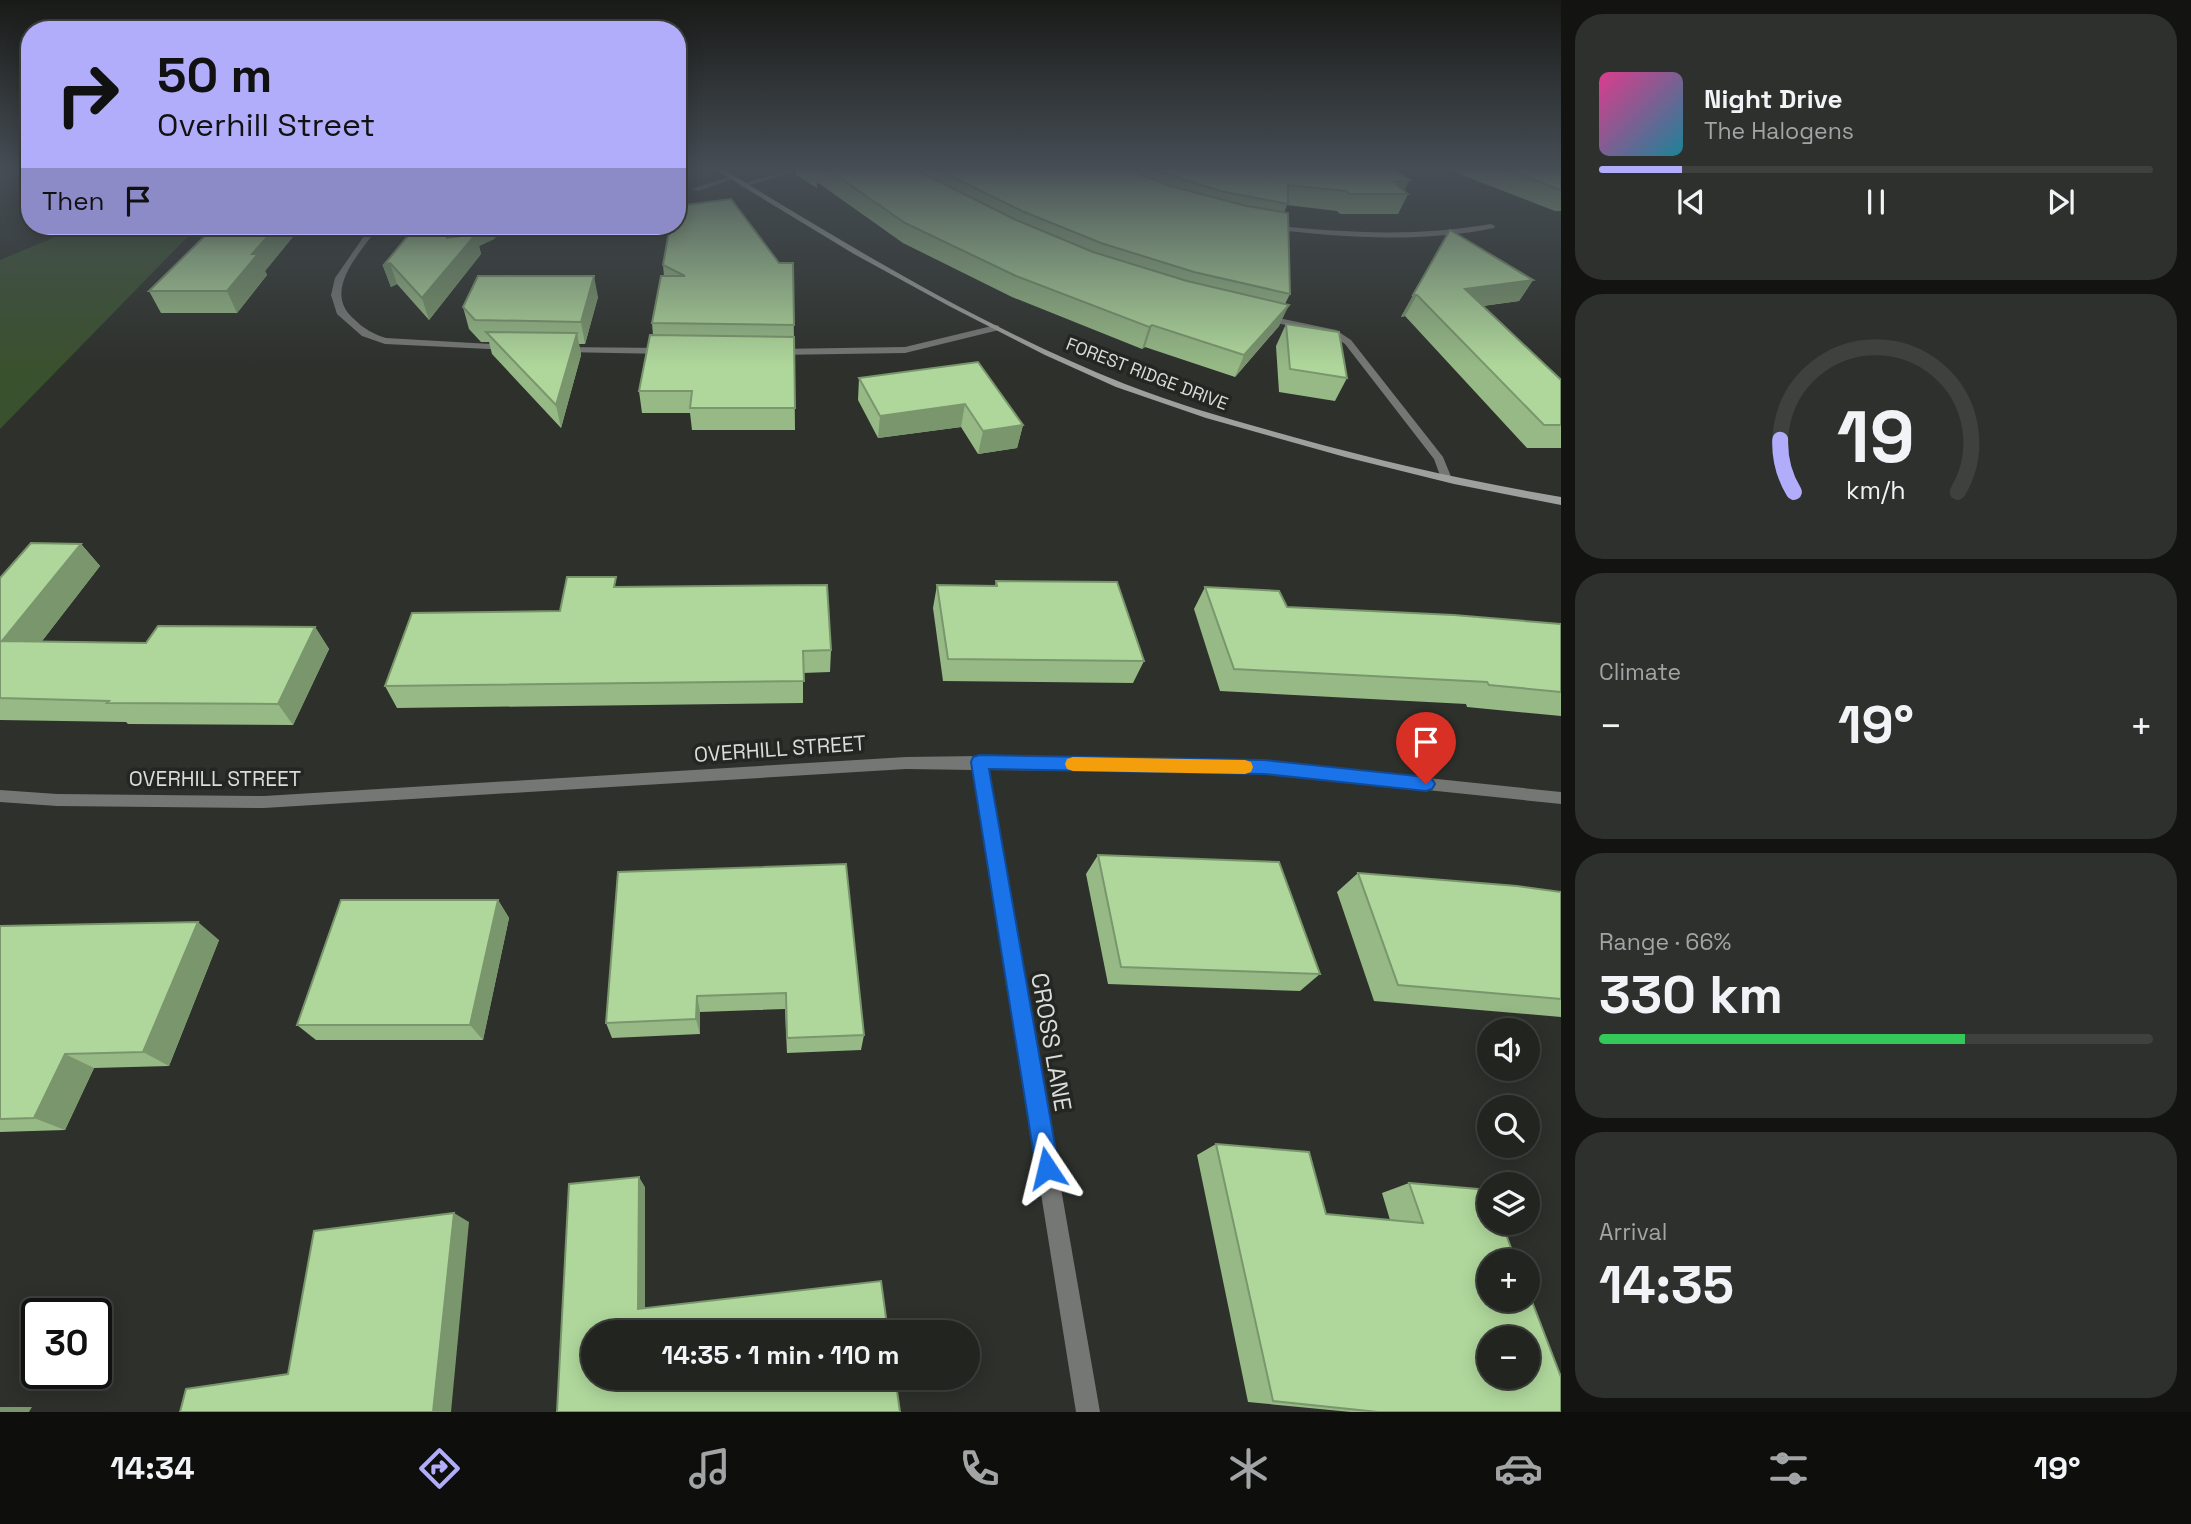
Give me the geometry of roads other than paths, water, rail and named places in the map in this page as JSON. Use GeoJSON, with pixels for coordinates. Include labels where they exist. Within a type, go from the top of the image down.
{"type":"FeatureCollection","features":[{"type":"Feature","properties":{"kind":"main road","name":"FOREST RIDGE DRIVE"},"geometry":{"type":"LineString","coordinates":[[828,235],[996,328],[1100,377],[1164,401],[1372,463],[1561,501]]}},
{"type":"Feature","properties":{"kind":"street"},"geometry":{"type":"LineString","coordinates":[[369,235],[338,278],[335,295],[340,312],[365,334],[385,341],[413,345],[518,348]]}},
{"type":"Feature","properties":{"kind":"street"},"geometry":{"type":"LineString","coordinates":[[1258,317],[1340,335],[1439,459],[1446,479]]}},
{"type":"Feature","properties":{"kind":"street"},"geometry":{"type":"LineString","coordinates":[[759,352],[905,350],[996,328]]}},
{"type":"Feature","properties":{"kind":"street"},"geometry":{"type":"LineString","coordinates":[[558,349],[679,351]]}},
{"type":"Feature","properties":{"kind":"street","name":"OVERHILL STREET"},"geometry":{"type":"LineString","coordinates":[[0,796],[57,800],[264,802],[906,763],[979,762],[1264,767],[1561,798]]}},
{"type":"Feature","properties":{"kind":"street","name":"CROSS LANE"},"geometry":{"type":"LineString","coordinates":[[979,762],[1088,1412]]}}]}
